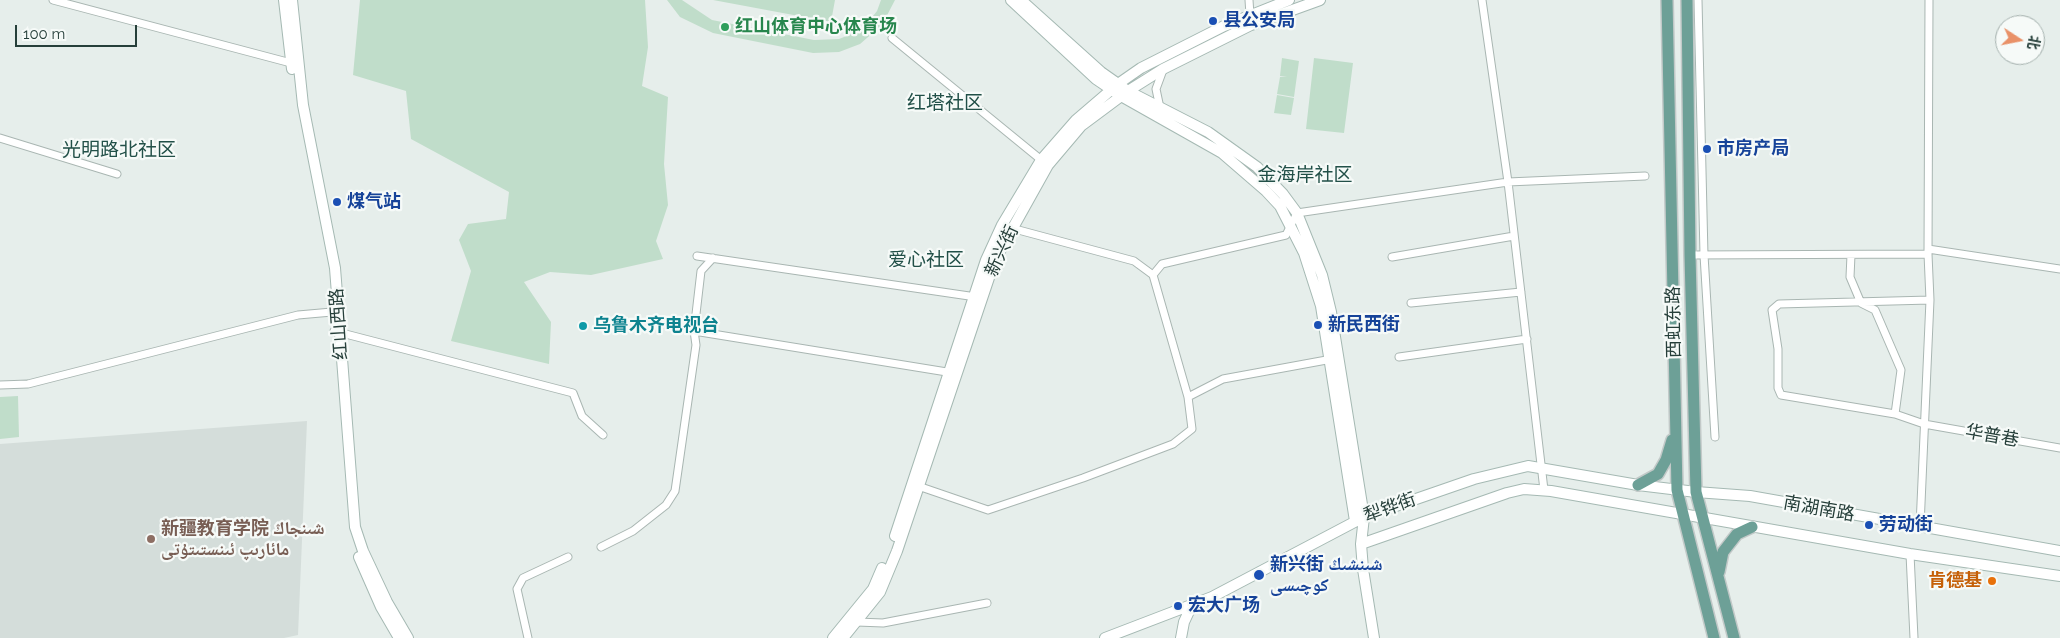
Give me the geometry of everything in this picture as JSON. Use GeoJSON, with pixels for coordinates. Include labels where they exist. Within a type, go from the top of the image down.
{"type":"FeatureCollection","features":[{"type":"Feature","properties":{"kind":"main road","name":"红山西路"},"geometry":{"type":"LineString","coordinates":[[284,0],[296,105],[329,267],[355,528],[367,560],[387,602],[408,638]]}},
{"type":"Feature","properties":{"kind":"main road","name":"红山西路"},"geometry":{"type":"LineString","coordinates":[[292,0],[303,105],[335,268],[336,331],[351,529],[364,571],[399,638]]}},
{"type":"Feature","properties":{"kind":"main road"},"geometry":{"type":"LineString","coordinates":[[1011,0],[1074,60],[1125,94],[1222,153],[1266,191],[1291,225],[1314,281],[1335,359]]}},
{"type":"Feature","properties":{"kind":"main road"},"geometry":{"type":"LineString","coordinates":[[1021,0],[1115,87]]}},
{"type":"Feature","properties":{"kind":"main road","name":"新兴街"},"geometry":{"type":"LineString","coordinates":[[843,638],[880,592],[897,551],[918,486],[978,297],[986,260],[1002,225],[1044,162],[1076,120],[1141,68],[1250,15],[1289,0]]}},
{"type":"Feature","properties":{"kind":"main road","name":"新兴街"},"geometry":{"type":"LineString","coordinates":[[978,297],[1044,162],[1081,126],[1125,94],[1163,70],[1251,25],[1320,0]]}},
{"type":"Feature","properties":{"kind":"main road","name":"西虹东路"},"geometry":{"type":"LineString","coordinates":[[1667,0],[1677,490],[1714,638]]}},
{"type":"Feature","properties":{"kind":"main road","name":"西虹东路"},"geometry":{"type":"LineString","coordinates":[[1687,0],[1690,255],[1696,492],[1734,638]]}},
{"type":"Feature","properties":{"kind":"main road"},"geometry":{"type":"LineString","coordinates":[[1125,94],[1160,108],[1208,132],[1257,167],[1283,194],[1297,213],[1322,275],[1331,312],[1335,359],[1360,519],[1363,569],[1374,638]]}},
{"type":"Feature","properties":{"kind":"main road","name":"新兴街"},"geometry":{"type":"LineString","coordinates":[[833,638],[873,589],[891,548],[953,373]]}},
{"type":"Feature","properties":{"kind":"main road"},"geometry":{"type":"LineString","coordinates":[[1638,485],[1658,474],[1666,460],[1676,429]]}},
{"type":"Feature","properties":{"kind":"main road","name":"犁铧街"},"geometry":{"type":"LineString","coordinates":[[1105,638],[1212,597],[1360,519],[1474,479],[1528,466],[1638,485],[1696,492]]}},
{"type":"Feature","properties":{"kind":"main road","name":"犁铧街"},"geometry":{"type":"LineString","coordinates":[[1361,544],[1507,493],[1524,490],[1544,490],[1703,519]]}},
{"type":"Feature","properties":{"kind":"main road","name":"南湖南路"},"geometry":{"type":"LineString","coordinates":[[1696,492],[1750,496],[2060,551]]}},
{"type":"Feature","properties":{"kind":"main road","name":"南湖南路"},"geometry":{"type":"LineString","coordinates":[[1703,519],[1910,554],[2060,576]]}},
{"type":"Feature","properties":{"kind":"main road"},"geometry":{"type":"LineString","coordinates":[[1718,576],[1723,552],[1737,534],[1752,526]]}},
{"type":"Feature","properties":{"kind":"main road"},"geometry":{"type":"LineString","coordinates":[[1181,638],[1184,622],[1192,605]]}},
{"type":"Feature","properties":{"kind":"street"},"geometry":{"type":"LineString","coordinates":[[53,0],[291,63]]}},
{"type":"Feature","properties":{"kind":"street"},"geometry":{"type":"LineString","coordinates":[[1249,0],[1250,15]]}},
{"type":"Feature","properties":{"kind":"street"},"geometry":{"type":"LineString","coordinates":[[1482,0],[1508,182],[1544,490]]}},
{"type":"Feature","properties":{"kind":"street"},"geometry":{"type":"LineString","coordinates":[[1698,0],[1704,255],[1715,437]]}},
{"type":"Feature","properties":{"kind":"street"},"geometry":{"type":"LineString","coordinates":[[1920,526],[1930,300],[1928,251],[1929,0]]}},
{"type":"Feature","properties":{"kind":"street"},"geometry":{"type":"LineString","coordinates":[[892,38],[1044,162]]}},
{"type":"Feature","properties":{"kind":"street"},"geometry":{"type":"LineString","coordinates":[[1160,108],[1156,89],[1163,70]]}},
{"type":"Feature","properties":{"kind":"street"},"geometry":{"type":"LineString","coordinates":[[0,138],[117,174]]}},
{"type":"Feature","properties":{"kind":"street"},"geometry":{"type":"LineString","coordinates":[[1153,275],[1162,264],[1286,235],[1297,213],[1508,182],[1645,176]]}},
{"type":"Feature","properties":{"kind":"street"},"geometry":{"type":"LineString","coordinates":[[918,486],[988,510],[1173,444],[1192,429],[1188,397],[1153,275],[1134,261],[1011,228]]}},
{"type":"Feature","properties":{"kind":"street"},"geometry":{"type":"LineString","coordinates":[[1392,258],[1514,236]]}},
{"type":"Feature","properties":{"kind":"street"},"geometry":{"type":"LineString","coordinates":[[1690,255],[1851,255],[1928,251],[2060,269]]}},
{"type":"Feature","properties":{"kind":"street"},"geometry":{"type":"LineString","coordinates":[[1851,255],[1850,277],[1861,303],[1875,310],[1901,370],[1895,414]]}},
{"type":"Feature","properties":{"kind":"street"},"geometry":{"type":"LineString","coordinates":[[697,256],[978,297]]}},
{"type":"Feature","properties":{"kind":"street"},"geometry":{"type":"LineString","coordinates":[[602,547],[633,530],[666,505],[675,491],[696,345],[694,331],[701,271],[713,258]]}},
{"type":"Feature","properties":{"kind":"street"},"geometry":{"type":"LineString","coordinates":[[1411,303],[1521,292]]}},
{"type":"Feature","properties":{"kind":"street"},"geometry":{"type":"LineString","coordinates":[[1861,303],[1930,300]]}},
{"type":"Feature","properties":{"kind":"street","name":"华普巷"},"geometry":{"type":"LineString","coordinates":[[1861,303],[1780,304],[1772,310],[1778,349],[1778,388],[1781,395],[1895,414],[1924,424],[2060,448]]}},
{"type":"Feature","properties":{"kind":"street"},"geometry":{"type":"LineString","coordinates":[[0,385],[28,384],[298,315],[332,312]]}},
{"type":"Feature","properties":{"kind":"street"},"geometry":{"type":"LineString","coordinates":[[336,331],[573,393],[582,416],[603,435]]}},
{"type":"Feature","properties":{"kind":"street"},"geometry":{"type":"LineString","coordinates":[[694,331],[953,373]]}},
{"type":"Feature","properties":{"kind":"street"},"geometry":{"type":"LineString","coordinates":[[1399,357],[1527,339]]}},
{"type":"Feature","properties":{"kind":"street"},"geometry":{"type":"LineString","coordinates":[[1188,397],[1223,379],[1335,359]]}},
{"type":"Feature","properties":{"kind":"street"},"geometry":{"type":"LineString","coordinates":[[1910,554],[1914,638]]}},
{"type":"Feature","properties":{"kind":"street"},"geometry":{"type":"LineString","coordinates":[[528,638],[517,589],[523,578],[568,557]]}},
{"type":"Feature","properties":{"kind":"street"},"geometry":{"type":"LineString","coordinates":[[857,622],[883,623],[987,603]]}},
{"type":"Feature","properties":{"kind":"shaded area","name":"新疆教育学院 شىنجاڭ مائارىپ ئىنستىتۇتى"},"geometry":{"type":"Polygon","coordinates":[[[307,421],[298,635],[284,638],[0,638],[0,444],[307,421]]]}},
{"type":"Feature","properties":{"kind":"green space"},"geometry":{"type":"Polygon","coordinates":[[[360,0],[645,0],[648,47],[642,86],[668,97],[664,164],[668,205],[656,241],[663,259],[591,275],[550,272],[524,282],[551,322],[549,364],[451,341],[471,271],[459,240],[468,224],[506,219],[509,192],[411,139],[406,91],[353,75],[360,0]]]}},
{"type":"Feature","properties":{"kind":"green space","name":"红山体育中心体育场"},"geometry":{"type":"Polygon","coordinates":[[[667,0],[682,0],[712,20],[814,40],[839,39],[862,30],[877,11],[881,0],[895,0],[882,25],[860,44],[839,52],[813,53],[713,33],[680,17],[667,0]]]}},
{"type":"Feature","properties":{"kind":"green space"},"geometry":{"type":"Polygon","coordinates":[[[713,0],[835,0],[831,22],[713,0]]]}},
{"type":"Feature","properties":{"kind":"green space"},"geometry":{"type":"Polygon","coordinates":[[[1282,58],[1299,61],[1294,97],[1277,94],[1280,77],[1287,77],[1280,76],[1282,58]]]}},
{"type":"Feature","properties":{"kind":"green space"},"geometry":{"type":"Polygon","coordinates":[[[1314,58],[1353,63],[1344,133],[1306,129],[1314,58]]]}},
{"type":"Feature","properties":{"kind":"green space"},"geometry":{"type":"Polygon","coordinates":[[[1277,95],[1294,98],[1291,115],[1274,113],[1277,95]]]}},
{"type":"Feature","properties":{"kind":"green space"},"geometry":{"type":"Polygon","coordinates":[[[18,396],[19,437],[0,439],[0,397],[18,396]]]}},
{"type":"Feature","properties":{"kind":"place","name":"县公安局"},"geometry":{"type":"Point","coordinates":[1213,21]}},
{"type":"Feature","properties":{"kind":"place","name":"红山体育中心体育场"},"geometry":{"type":"Point","coordinates":[725,27]}},
{"type":"Feature","properties":{"kind":"place","name":"市房产局"},"geometry":{"type":"Point","coordinates":[1707,149]}},
{"type":"Feature","properties":{"kind":"place","name":"煤气站"},"geometry":{"type":"Point","coordinates":[337,202]}},
{"type":"Feature","properties":{"kind":"place","name":"新民西街"},"geometry":{"type":"Point","coordinates":[1318,325]}},
{"type":"Feature","properties":{"kind":"place","name":"乌鲁木齐电视台"},"geometry":{"type":"Point","coordinates":[583,326]}},
{"type":"Feature","properties":{"kind":"place","name":"劳动街"},"geometry":{"type":"Point","coordinates":[1869,525]}},
{"type":"Feature","properties":{"kind":"place","name":"新疆教育学院 شىنجاڭ مائارىپ ئىنستىتۇتى"},"geometry":{"type":"Point","coordinates":[151,539]}},
{"type":"Feature","properties":{"kind":"place","name":"新兴街 شىنشىڭ كوچىسى"},"geometry":{"type":"Point","coordinates":[1259,575]}},
{"type":"Feature","properties":{"kind":"place","name":"肯德基"},"geometry":{"type":"Point","coordinates":[1992,581]}},
{"type":"Feature","properties":{"kind":"place","name":"宏大广场"},"geometry":{"type":"Point","coordinates":[1178,606]}},
{"type":"Feature","properties":{"kind":"district","name":"红塔社区"},"geometry":{"type":"Point","coordinates":[945,103]}},
{"type":"Feature","properties":{"kind":"district","name":"光明路北社区"},"geometry":{"type":"Point","coordinates":[119,150]}},
{"type":"Feature","properties":{"kind":"district","name":"金海岸社区"},"geometry":{"type":"Point","coordinates":[1305,175]}},
{"type":"Feature","properties":{"kind":"district","name":"爱心社区"},"geometry":{"type":"Point","coordinates":[926,260]}}]}
